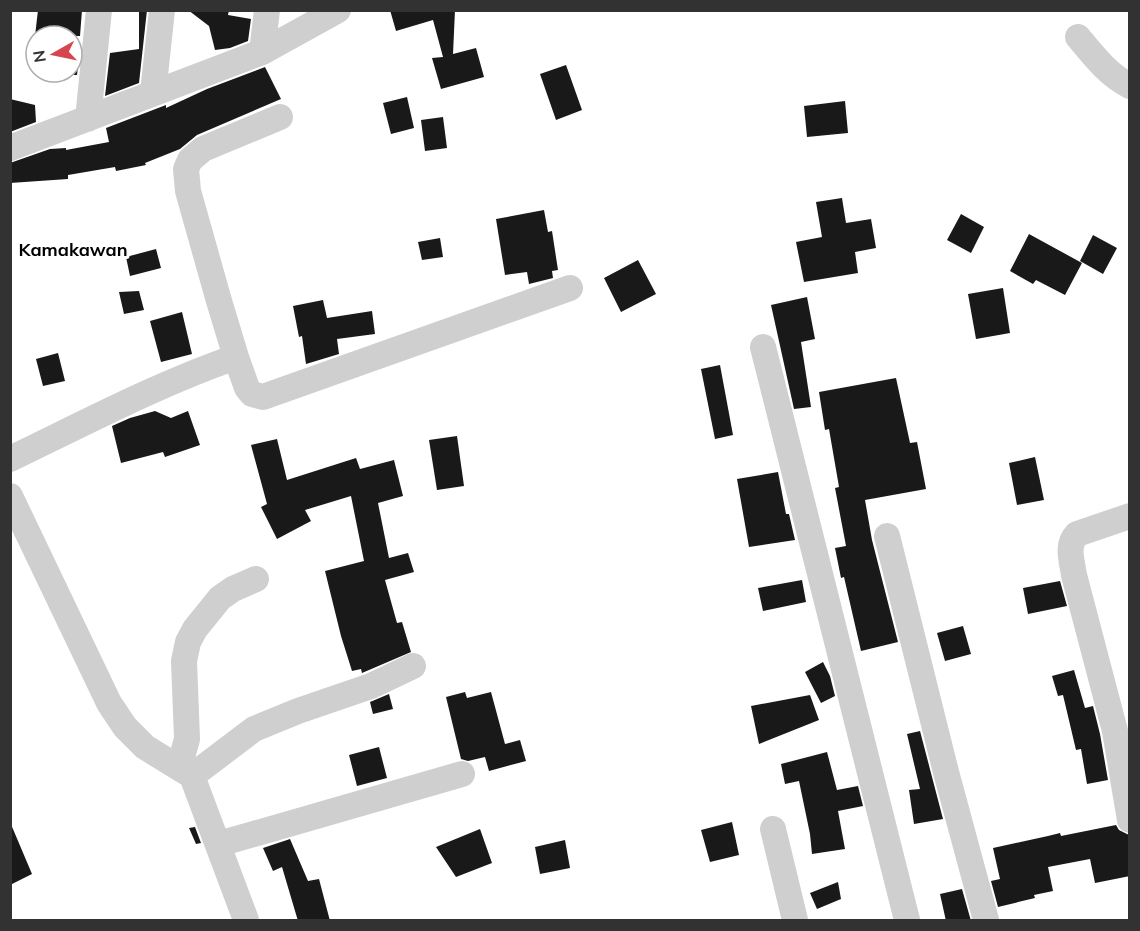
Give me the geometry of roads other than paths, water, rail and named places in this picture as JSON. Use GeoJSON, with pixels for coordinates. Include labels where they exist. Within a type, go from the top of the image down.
{"type":"FeatureCollection","features":[{"type":"Feature","properties":{"kind":"street"},"geometry":{"type":"LineString","coordinates":[[88,119],[99,10]]}},
{"type":"Feature","properties":{"kind":"street"},"geometry":{"type":"LineString","coordinates":[[153,93],[162,10]]}},
{"type":"Feature","properties":{"kind":"street"},"geometry":{"type":"LineString","coordinates":[[262,52],[267,10]]}},
{"type":"Feature","properties":{"kind":"street"},"geometry":{"type":"LineString","coordinates":[[10,148],[262,52],[338,10]]}},
{"type":"Feature","properties":{"kind":"street"},"geometry":{"type":"LineString","coordinates":[[1078,37],[1102,65],[1130,86]]}},
{"type":"Feature","properties":{"kind":"street"},"geometry":{"type":"LineString","coordinates":[[280,117],[203,149],[190,160],[186,169],[188,190],[236,357],[247,388],[252,394],[263,397],[570,288]]}},
{"type":"Feature","properties":{"kind":"street"},"geometry":{"type":"LineString","coordinates":[[763,347],[907,921]]}},
{"type":"Feature","properties":{"kind":"street"},"geometry":{"type":"LineString","coordinates":[[10,459],[147,392],[195,371],[236,357]]}},
{"type":"Feature","properties":{"kind":"street"},"geometry":{"type":"LineString","coordinates":[[10,496],[109,703],[125,727],[145,747],[186,772]]}},
{"type":"Feature","properties":{"kind":"street"},"geometry":{"type":"LineString","coordinates":[[1130,516],[1077,534],[1072,539],[1070,550],[1074,575],[1122,728],[1130,820]]}},
{"type":"Feature","properties":{"kind":"street"},"geometry":{"type":"LineString","coordinates":[[887,536],[986,921]]}},
{"type":"Feature","properties":{"kind":"street"},"geometry":{"type":"LineString","coordinates":[[246,921],[219,844],[186,772],[184,661],[188,642],[195,629],[220,598],[233,589],[256,579]]}},
{"type":"Feature","properties":{"kind":"street"},"geometry":{"type":"LineString","coordinates":[[186,772],[254,729],[371,686],[413,666]]}},
{"type":"Feature","properties":{"kind":"street"},"geometry":{"type":"LineString","coordinates":[[219,844],[462,774]]}},
{"type":"Feature","properties":{"kind":"street"},"geometry":{"type":"LineString","coordinates":[[773,829],[795,921]]}},
{"type":"Feature","properties":{"kind":"district","name":"Kamakawan"},"geometry":{"type":"Point","coordinates":[73,250]}}]}
